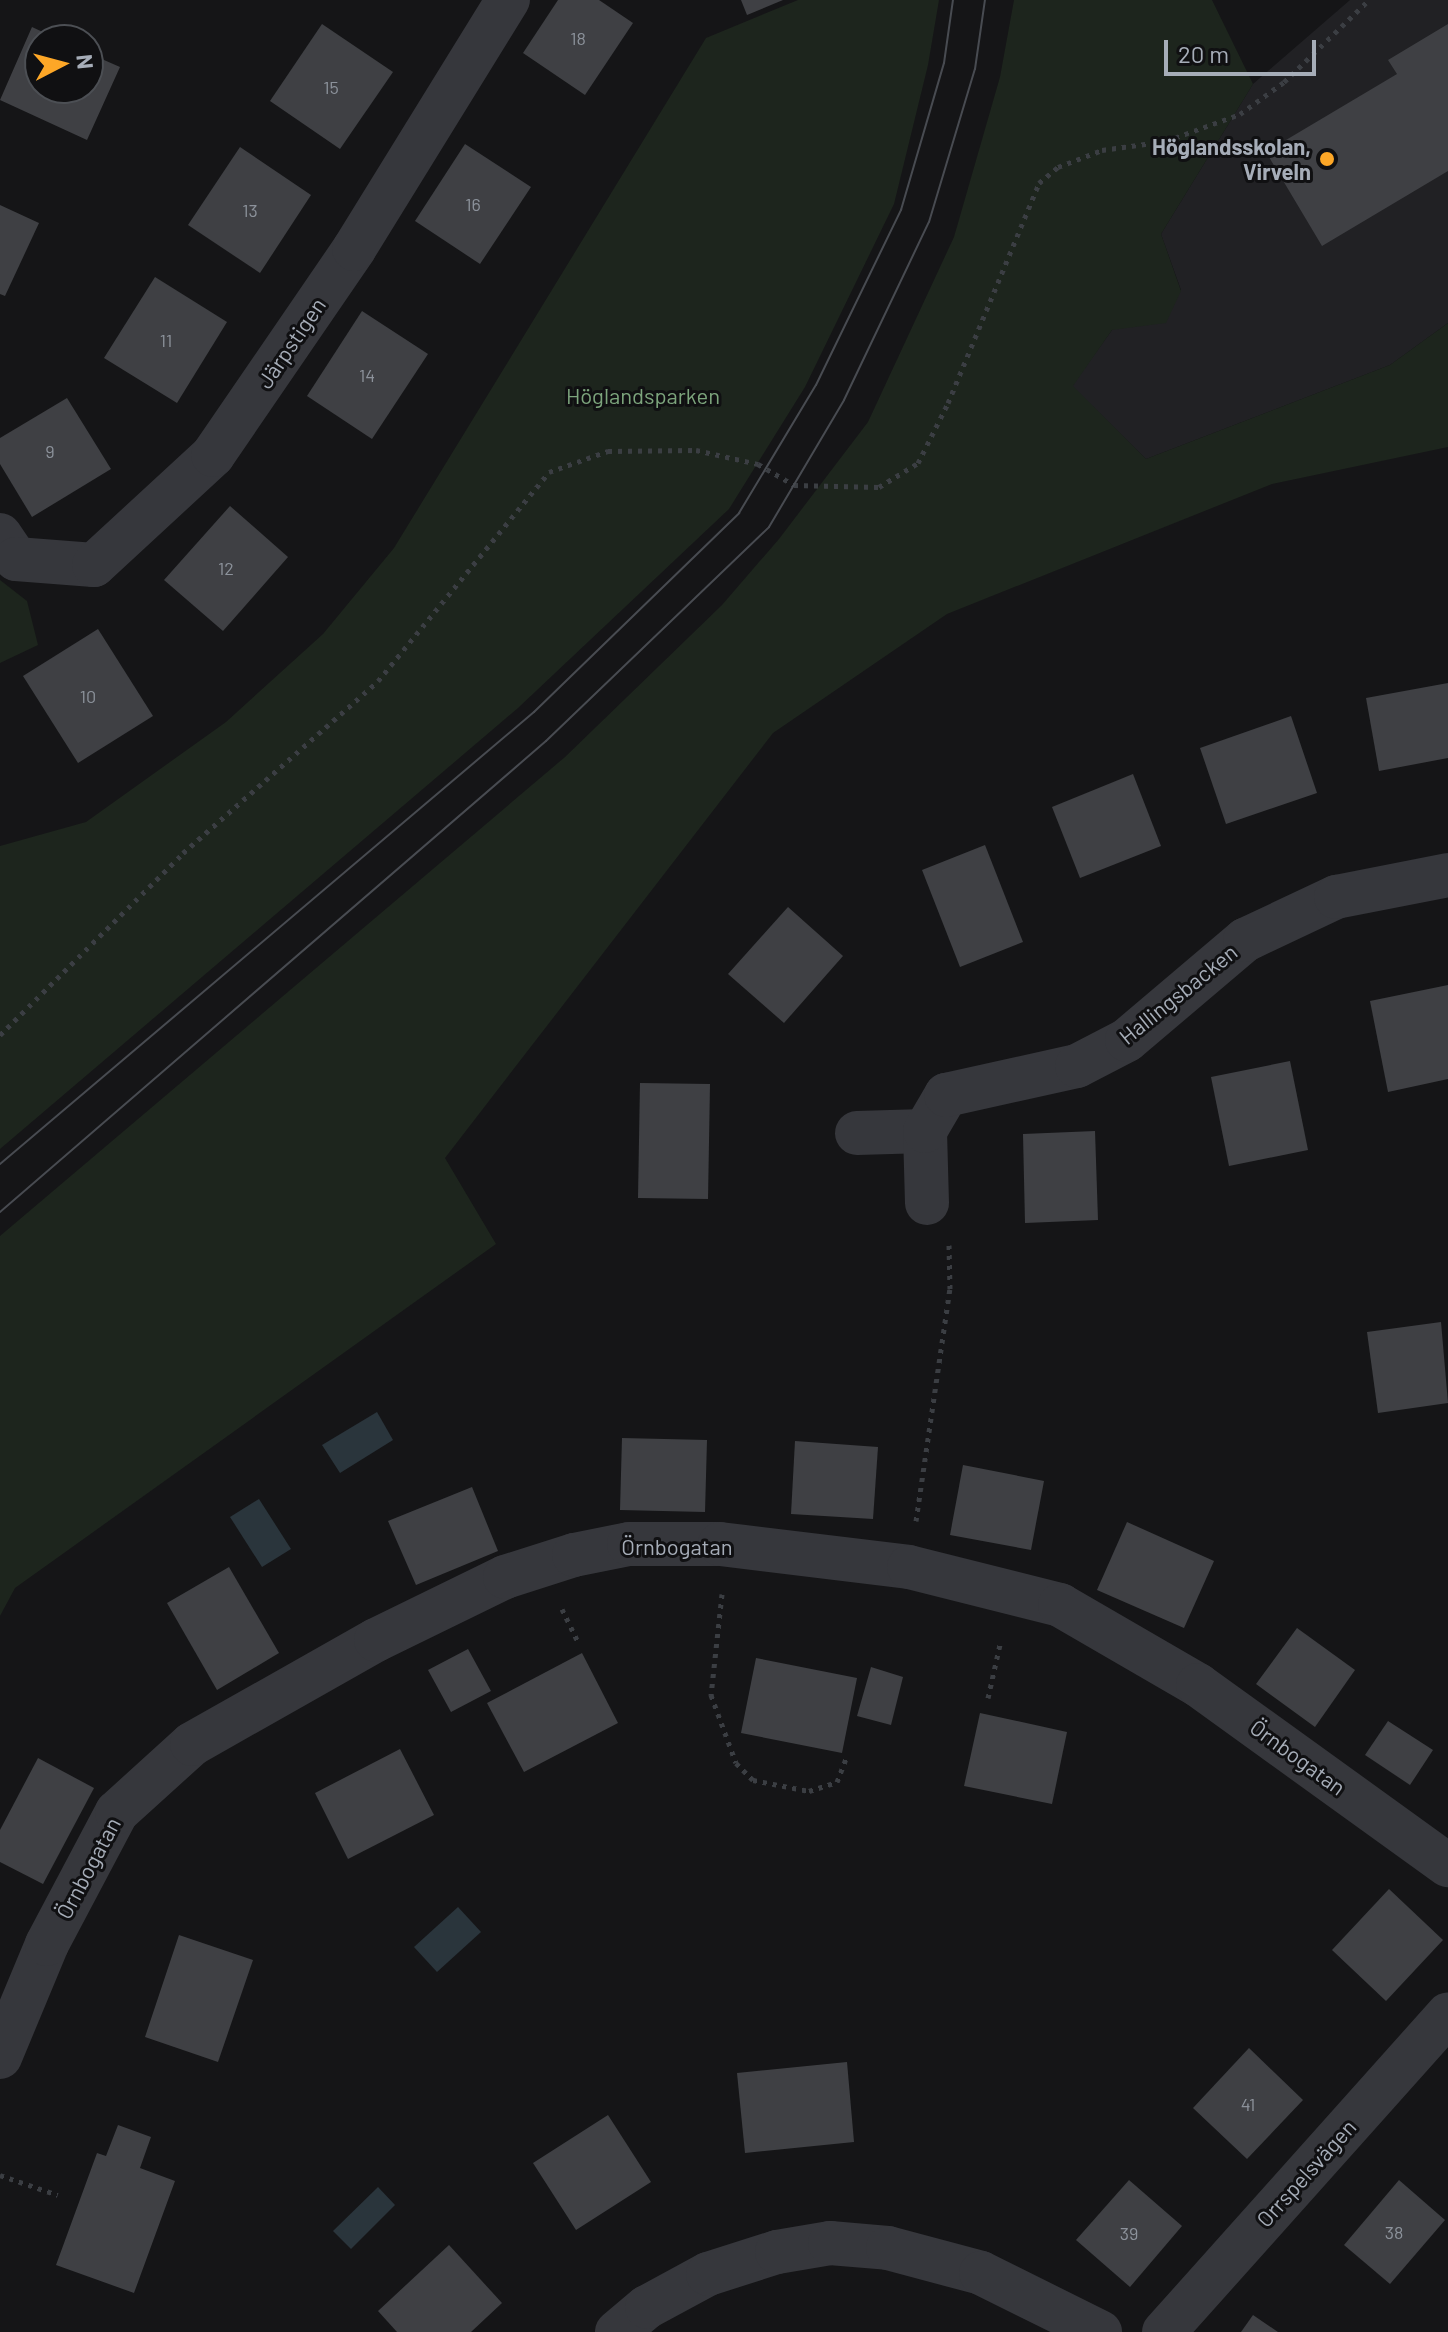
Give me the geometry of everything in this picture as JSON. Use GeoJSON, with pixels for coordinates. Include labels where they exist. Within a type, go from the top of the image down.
{"type":"FeatureCollection","features":[{"type":"Feature","properties":{"kind":"street","name":"Järpstigen"},"geometry":{"type":"LineString","coordinates":[[0,535],[16,559],[94,565],[213,455],[354,249],[508,0]]}},
{"type":"Feature","properties":{"kind":"street","name":"Hallingsbacken"},"geometry":{"type":"LineString","coordinates":[[925,1131],[946,1095],[1077,1066],[1127,1040],[1245,940],[1336,897],[1448,875]]}},
{"type":"Feature","properties":{"kind":"street"},"geometry":{"type":"LineString","coordinates":[[857,1133],[925,1131],[927,1203]]}},
{"type":"Feature","properties":{"kind":"street","name":"Örnbogatan"},"geometry":{"type":"LineString","coordinates":[[0,2057],[47,1944],[117,1812],[192,1744],[376,1640],[505,1577],[574,1555],[629,1544],[727,1545],[909,1567],[1060,1605],[1198,1685],[1448,1865]]}},
{"type":"Feature","properties":{"kind":"street","name":"Orrspelsvägen"},"geometry":{"type":"LineString","coordinates":[[1164,2332],[1448,2014]]}},
{"type":"Feature","properties":{"kind":"street"},"geometry":{"type":"LineString","coordinates":[[617,2332],[647,2307],[708,2274],[777,2252],[830,2243],[888,2248],[981,2273],[1100,2332]]}},
{"type":"Feature","properties":{"kind":"path"},"geometry":{"type":"LineString","coordinates":[[0,1035],[183,853],[378,681],[549,472],[608,451],[696,450],[758,464],[794,485],[879,487],[918,463],[948,403],[1039,183],[1058,167],[1102,150],[1166,141],[1240,114],[1284,82],[1369,0]]}},
{"type":"Feature","properties":{"kind":"path"},"geometry":{"type":"LineString","coordinates":[[909,1567],[950,1289],[949,1231],[927,1203]]}},
{"type":"Feature","properties":{"kind":"path"},"geometry":{"type":"LineString","coordinates":[[727,1545],[711,1695],[736,1763],[753,1780],[809,1791],[837,1782],[846,1758]]}},
{"type":"Feature","properties":{"kind":"path"},"geometry":{"type":"LineString","coordinates":[[988,1698],[1013,1591]]}},
{"type":"Feature","properties":{"kind":"path"},"geometry":{"type":"LineString","coordinates":[[0,2175],[58,2195]]}},
{"type":"Feature","properties":{"kind":"shaded area","name":"Höglandsskolan, Virveln"},"geometry":{"type":"Polygon","coordinates":[[[1350,0],[1448,0],[1448,323],[1390,365],[1146,459],[1072,386],[1112,330],[1181,290],[1161,234],[1253,84],[1350,0]]]}},
{"type":"Feature","properties":{"kind":"shaded area"},"geometry":{"type":"Polygon","coordinates":[[[377,1412],[393,1440],[340,1473],[322,1445],[377,1412]]]}},
{"type":"Feature","properties":{"kind":"shaded area"},"geometry":{"type":"Polygon","coordinates":[[[259,1499],[291,1549],[262,1567],[230,1517],[259,1499]]]}},
{"type":"Feature","properties":{"kind":"shaded area"},"geometry":{"type":"Polygon","coordinates":[[[458,1907],[481,1932],[437,1972],[414,1947],[458,1907]]]}},
{"type":"Feature","properties":{"kind":"shaded area"},"geometry":{"type":"Polygon","coordinates":[[[378,2187],[395,2205],[351,2249],[333,2231],[378,2187]]]}},
{"type":"Feature","properties":{"kind":"green space","name":"Höglandsparken"},"geometry":{"type":"Polygon","coordinates":[[[798,0],[939,0],[928,65],[894,204],[805,387],[729,509],[518,708],[0,1149],[0,846],[86,822],[226,722],[323,634],[394,548],[706,38],[798,0]]]}},
{"type":"Feature","properties":{"kind":"green space"},"geometry":{"type":"Polygon","coordinates":[[[1014,0],[1212,0],[1253,84],[1161,234],[1181,291],[1166,323],[1112,330],[1073,386],[1146,459],[1390,365],[1448,323],[1448,447],[1272,484],[947,614],[773,733],[445,1158],[496,1244],[15,1588],[0,1616],[0,1236],[565,757],[722,605],[779,539],[868,422],[954,237],[1000,77],[1014,0]]]}},
{"type":"Feature","properties":{"kind":"green space"},"geometry":{"type":"Polygon","coordinates":[[[0,580],[27,601],[38,645],[0,663],[0,580]]]}},
{"type":"Feature","properties":{"kind":"building"},"geometry":{"type":"Polygon","coordinates":[[[558,0],[599,0],[633,23],[585,95],[523,53],[558,0]]]}},
{"type":"Feature","properties":{"kind":"building"},"geometry":{"type":"Polygon","coordinates":[[[741,0],[783,0],[747,15],[741,0]]]}},
{"type":"Feature","properties":{"kind":"building"},"geometry":{"type":"Polygon","coordinates":[[[322,24],[393,72],[340,149],[270,101],[322,24]]]}},
{"type":"Feature","properties":{"kind":"building"},"geometry":{"type":"Polygon","coordinates":[[[1448,24],[1448,171],[1322,246],[1266,152],[1397,74],[1388,60],[1448,24]]]}},
{"type":"Feature","properties":{"kind":"building"},"geometry":{"type":"Polygon","coordinates":[[[24,45],[24,104],[103,104],[87,140],[0,100],[24,45]]]}},
{"type":"Feature","properties":{"kind":"building"},"geometry":{"type":"Polygon","coordinates":[[[104,60],[120,67],[104,102],[104,60]]]}},
{"type":"Feature","properties":{"kind":"building"},"geometry":{"type":"Polygon","coordinates":[[[465,144],[531,187],[480,264],[415,221],[465,144]]]}},
{"type":"Feature","properties":{"kind":"building"},"geometry":{"type":"Polygon","coordinates":[[[240,147],[311,195],[260,273],[188,225],[240,147]]]}},
{"type":"Feature","properties":{"kind":"building"},"geometry":{"type":"Polygon","coordinates":[[[0,205],[39,223],[5,296],[0,294],[0,205]]]}},
{"type":"Feature","properties":{"kind":"building"},"geometry":{"type":"Polygon","coordinates":[[[155,277],[227,322],[177,403],[104,358],[155,277]]]}},
{"type":"Feature","properties":{"kind":"building"},"geometry":{"type":"Polygon","coordinates":[[[362,311],[428,354],[372,439],[307,396],[362,311]]]}},
{"type":"Feature","properties":{"kind":"building"},"geometry":{"type":"Polygon","coordinates":[[[67,398],[111,469],[32,517],[0,464],[0,438],[67,398]]]}},
{"type":"Feature","properties":{"kind":"building"},"geometry":{"type":"Polygon","coordinates":[[[230,506],[288,557],[223,631],[164,580],[230,506]]]}},
{"type":"Feature","properties":{"kind":"building"},"geometry":{"type":"Polygon","coordinates":[[[98,629],[153,716],[78,763],[23,676],[98,629]]]}},
{"type":"Feature","properties":{"kind":"building"},"geometry":{"type":"Polygon","coordinates":[[[1448,683],[1448,758],[1379,771],[1366,698],[1448,683]]]}},
{"type":"Feature","properties":{"kind":"building"},"geometry":{"type":"Polygon","coordinates":[[[1291,716],[1317,793],[1226,824],[1200,748],[1291,716]]]}},
{"type":"Feature","properties":{"kind":"building"},"geometry":{"type":"Polygon","coordinates":[[[1133,774],[1161,846],[1080,878],[1052,807],[1133,774]]]}},
{"type":"Feature","properties":{"kind":"building"},"geometry":{"type":"Polygon","coordinates":[[[985,845],[1023,942],[960,967],[922,870],[985,845]]]}},
{"type":"Feature","properties":{"kind":"building"},"geometry":{"type":"Polygon","coordinates":[[[788,907],[843,956],[784,1023],[728,974],[788,907]]]}},
{"type":"Feature","properties":{"kind":"building"},"geometry":{"type":"Polygon","coordinates":[[[1448,985],[1448,1079],[1388,1092],[1370,1001],[1448,985]]]}},
{"type":"Feature","properties":{"kind":"building"},"geometry":{"type":"Polygon","coordinates":[[[1290,1061],[1308,1150],[1229,1166],[1211,1077],[1290,1061]]]}},
{"type":"Feature","properties":{"kind":"building"},"geometry":{"type":"Polygon","coordinates":[[[640,1083],[710,1084],[708,1199],[638,1198],[640,1083]]]}},
{"type":"Feature","properties":{"kind":"building"},"geometry":{"type":"Polygon","coordinates":[[[1095,1131],[1098,1220],[1025,1223],[1023,1134],[1095,1131]]]}},
{"type":"Feature","properties":{"kind":"building"},"geometry":{"type":"Polygon","coordinates":[[[1441,1322],[1448,1403],[1378,1413],[1367,1332],[1441,1322]]]}},
{"type":"Feature","properties":{"kind":"building"},"geometry":{"type":"Polygon","coordinates":[[[622,1438],[707,1440],[705,1512],[620,1510],[622,1438]]]}},
{"type":"Feature","properties":{"kind":"building"},"geometry":{"type":"Polygon","coordinates":[[[795,1441],[878,1447],[873,1519],[791,1514],[795,1441]]]}},
{"type":"Feature","properties":{"kind":"building"},"geometry":{"type":"Polygon","coordinates":[[[963,1465],[1044,1481],[1031,1550],[950,1535],[963,1465]]]}},
{"type":"Feature","properties":{"kind":"building"},"geometry":{"type":"Polygon","coordinates":[[[472,1487],[498,1551],[416,1585],[388,1521],[472,1487]]]}},
{"type":"Feature","properties":{"kind":"building"},"geometry":{"type":"Polygon","coordinates":[[[1127,1522],[1214,1561],[1184,1628],[1097,1590],[1127,1522]]]}},
{"type":"Feature","properties":{"kind":"building"},"geometry":{"type":"Polygon","coordinates":[[[229,1567],[279,1653],[217,1690],[167,1603],[229,1567]]]}},
{"type":"Feature","properties":{"kind":"building"},"geometry":{"type":"Polygon","coordinates":[[[1297,1628],[1355,1670],[1315,1727],[1256,1684],[1297,1628]]]}},
{"type":"Feature","properties":{"kind":"building"},"geometry":{"type":"Polygon","coordinates":[[[468,1649],[491,1691],[451,1712],[428,1670],[468,1649]]]}},
{"type":"Feature","properties":{"kind":"building"},"geometry":{"type":"Polygon","coordinates":[[[582,1653],[618,1723],[524,1772],[487,1703],[582,1653]]]}},
{"type":"Feature","properties":{"kind":"building"},"geometry":{"type":"Polygon","coordinates":[[[756,1658],[857,1678],[842,1753],[741,1733],[756,1658]]]}},
{"type":"Feature","properties":{"kind":"building"},"geometry":{"type":"Polygon","coordinates":[[[871,1667],[903,1677],[891,1725],[857,1716],[871,1667]]]}},
{"type":"Feature","properties":{"kind":"building"},"geometry":{"type":"Polygon","coordinates":[[[980,1713],[1067,1732],[1052,1804],[964,1786],[980,1713]]]}},
{"type":"Feature","properties":{"kind":"building"},"geometry":{"type":"Polygon","coordinates":[[[1388,1721],[1433,1750],[1410,1785],[1365,1755],[1388,1721]]]}},
{"type":"Feature","properties":{"kind":"building"},"geometry":{"type":"Polygon","coordinates":[[[400,1749],[434,1815],[348,1859],[315,1793],[400,1749]]]}},
{"type":"Feature","properties":{"kind":"building"},"geometry":{"type":"Polygon","coordinates":[[[38,1758],[94,1788],[43,1884],[0,1862],[0,1830],[38,1758]]]}},
{"type":"Feature","properties":{"kind":"building"},"geometry":{"type":"Polygon","coordinates":[[[1389,1889],[1443,1940],[1386,2001],[1332,1950],[1389,1889]]]}},
{"type":"Feature","properties":{"kind":"building"},"geometry":{"type":"Polygon","coordinates":[[[179,1935],[253,1960],[218,2062],[145,2037],[179,1935]]]}},
{"type":"Feature","properties":{"kind":"building"},"geometry":{"type":"Polygon","coordinates":[[[1249,2048],[1303,2100],[1247,2159],[1193,2108],[1249,2048]]]}},
{"type":"Feature","properties":{"kind":"building"},"geometry":{"type":"Polygon","coordinates":[[[847,2062],[854,2142],[745,2153],[737,2073],[847,2062]]]}},
{"type":"Feature","properties":{"kind":"building"},"geometry":{"type":"Polygon","coordinates":[[[608,2115],[651,2182],[576,2230],[533,2163],[608,2115]]]}},
{"type":"Feature","properties":{"kind":"building"},"geometry":{"type":"Polygon","coordinates":[[[118,2125],[151,2137],[140,2168],[175,2181],[134,2293],[56,2265],[97,2153],[106,2156],[118,2125]]]}},
{"type":"Feature","properties":{"kind":"building"},"geometry":{"type":"Polygon","coordinates":[[[1129,2180],[1182,2226],[1130,2287],[1076,2240],[1129,2180]]]}},
{"type":"Feature","properties":{"kind":"building"},"geometry":{"type":"Polygon","coordinates":[[[1399,2180],[1445,2220],[1390,2284],[1344,2245],[1399,2180]]]}},
{"type":"Feature","properties":{"kind":"building"},"geometry":{"type":"Polygon","coordinates":[[[449,2245],[502,2303],[471,2332],[397,2332],[378,2311],[449,2245]]]}},
{"type":"Feature","properties":{"kind":"building"},"geometry":{"type":"Polygon","coordinates":[[[1253,2315],[1278,2332],[1241,2332],[1253,2315]]]}},
{"type":"Feature","properties":{"kind":"tram line"},"geometry":{"type":"LineString","coordinates":[[0,1164],[534,712],[739,513],[816,385],[901,210],[944,63],[953,0]]}},
{"type":"Feature","properties":{"kind":"tram line"},"geometry":{"type":"LineString","coordinates":[[0,1212],[546,741],[769,527],[844,400],[929,222],[975,69],[985,0]]}},
{"type":"Feature","properties":{"kind":"place","name":"Höglandsskolan, Virveln"},"geometry":{"type":"Point","coordinates":[1327,159]}}]}
